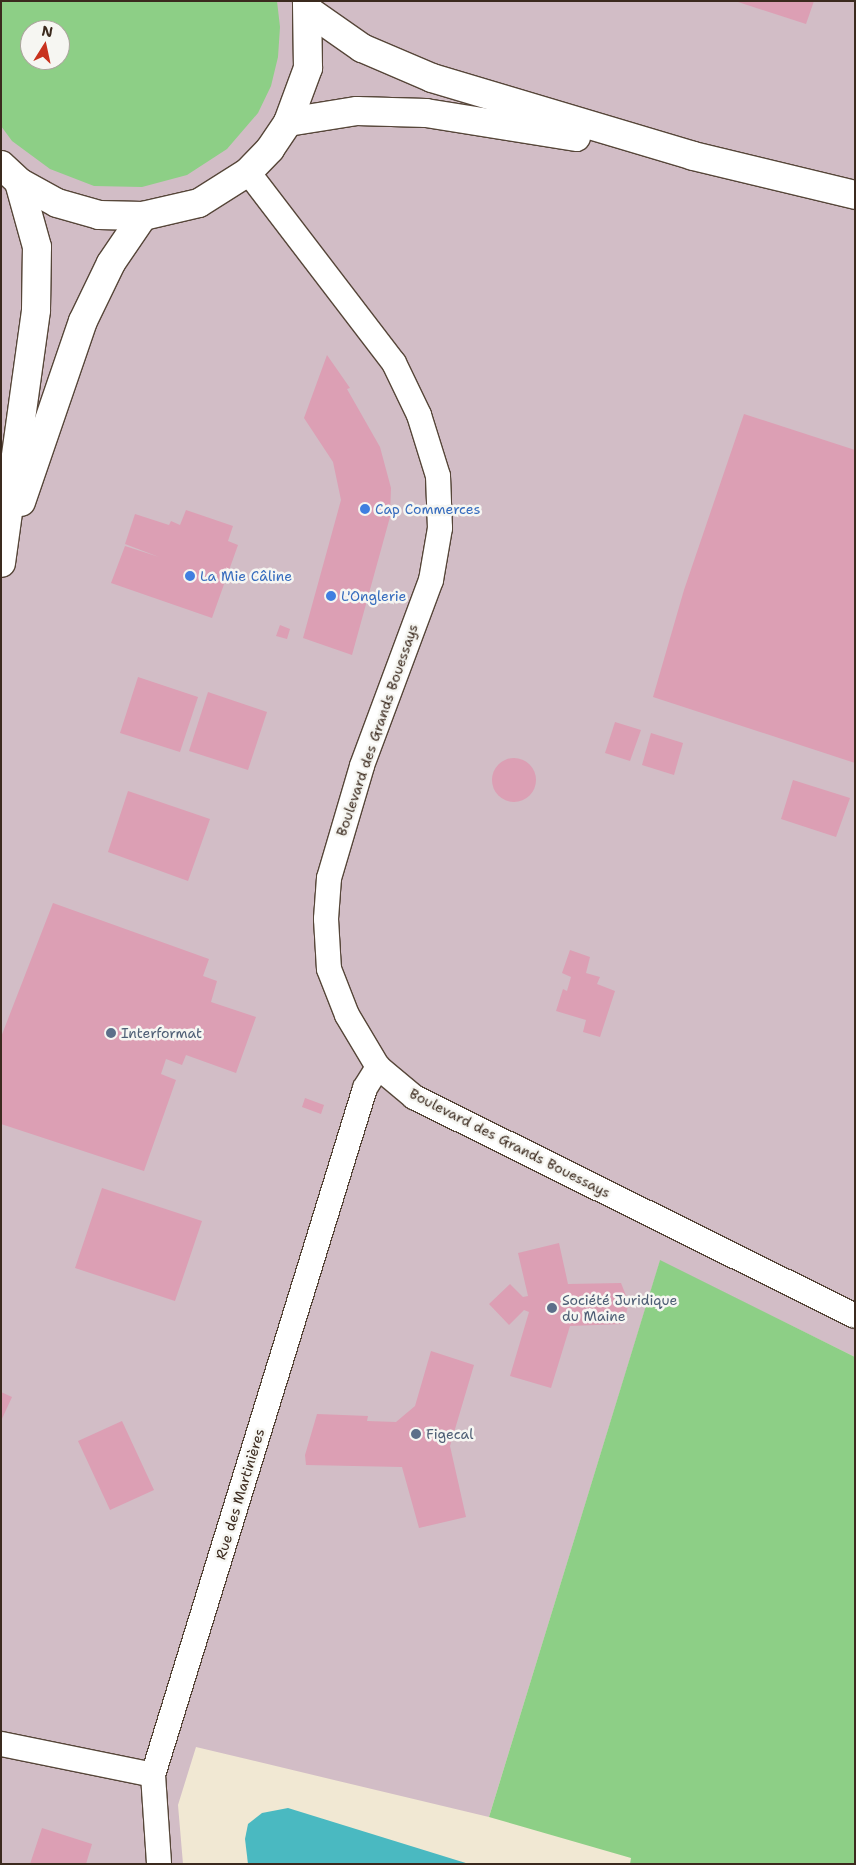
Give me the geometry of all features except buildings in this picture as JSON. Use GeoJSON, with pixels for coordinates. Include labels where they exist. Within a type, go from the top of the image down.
{"type":"FeatureCollection","features":[{"type":"Feature","properties":{"kind":"main road"},"geometry":{"type":"LineString","coordinates":[[10,174],[66,206],[99,215],[143,216],[199,203],[248,172],[270,149],[288,122],[308,68],[308,6]]}},
{"type":"Feature","properties":{"kind":"main road"},"geometry":{"type":"LineString","coordinates":[[308,6],[362,48],[432,78],[693,156],[855,195]]}},
{"type":"Feature","properties":{"kind":"main road"},"geometry":{"type":"LineString","coordinates":[[288,122],[357,111],[426,113],[693,156]]}},
{"type":"Feature","properties":{"kind":"main road"},"geometry":{"type":"LineString","coordinates":[[2,560],[36,310],[37,247],[10,174]]}},
{"type":"Feature","properties":{"kind":"main road"},"geometry":{"type":"LineString","coordinates":[[2,560],[83,321],[111,263],[143,216]]}},
{"type":"Feature","properties":{"kind":"street","name":"Boulevard des Grands Bouessays"},"geometry":{"type":"LineString","coordinates":[[248,172],[394,363],[419,415],[438,476],[440,528],[431,580],[362,766],[329,878],[326,919],[329,969],[347,1015],[378,1067],[414,1097],[855,1316]]}},
{"type":"Feature","properties":{"kind":"street","name":"Rue des Martinières"},"geometry":{"type":"LineString","coordinates":[[153,1775],[365,1088],[378,1067]]}},
{"type":"Feature","properties":{"kind":"street"},"geometry":{"type":"LineString","coordinates":[[1,1744],[153,1775],[159,1864]]}},
{"type":"Feature","properties":{"kind":"shaded area"},"geometry":{"type":"Polygon","coordinates":[[[1,1],[855,1],[855,1357],[660,1261],[489,1817],[196,1747],[178,1805],[183,1864],[1,1864],[1,1]]]}},
{"type":"Feature","properties":{"kind":"green space"},"geometry":{"type":"Polygon","coordinates":[[[1,1],[277,1],[280,27],[278,57],[271,86],[258,113],[227,149],[187,175],[142,187],[94,186],[50,169],[12,141],[1,126],[1,1]]]}},
{"type":"Feature","properties":{"kind":"green space"},"geometry":{"type":"Polygon","coordinates":[[[660,1260],[855,1357],[855,1864],[630,1864],[631,1858],[489,1817],[660,1260]]]}},
{"type":"Feature","properties":{"kind":"water"},"geometry":{"type":"Polygon","coordinates":[[[288,1808],[469,1864],[248,1864],[245,1839],[248,1824],[262,1813],[288,1808]]]}},
{"type":"Feature","properties":{"kind":"place","name":"Cap Commerces"},"geometry":{"type":"Point","coordinates":[365,509]}},
{"type":"Feature","properties":{"kind":"place","name":"La Mie Câline"},"geometry":{"type":"Point","coordinates":[190,576]}},
{"type":"Feature","properties":{"kind":"place","name":"L'Onglerie"},"geometry":{"type":"Point","coordinates":[331,596]}},
{"type":"Feature","properties":{"kind":"place","name":"Interformat"},"geometry":{"type":"Point","coordinates":[111,1033]}},
{"type":"Feature","properties":{"kind":"place","name":"Société Juridique du Maine"},"geometry":{"type":"Point","coordinates":[552,1308]}},
{"type":"Feature","properties":{"kind":"place","name":"Figecal"},"geometry":{"type":"Point","coordinates":[416,1434]}}]}
